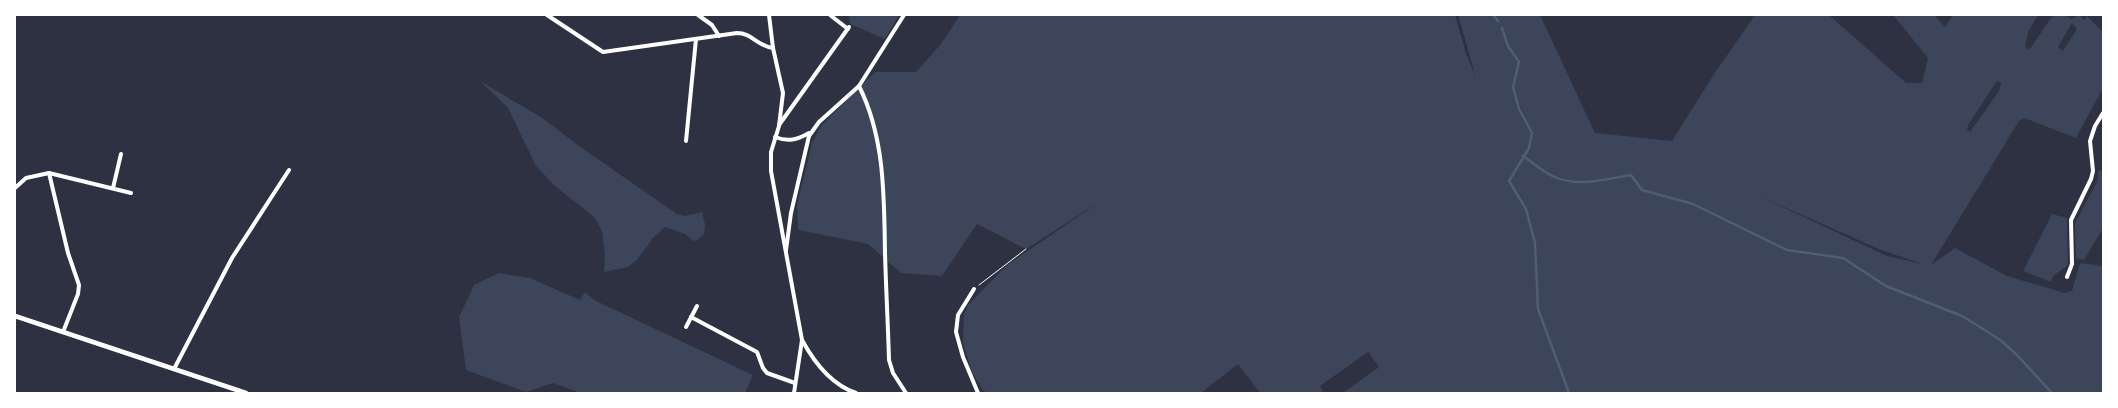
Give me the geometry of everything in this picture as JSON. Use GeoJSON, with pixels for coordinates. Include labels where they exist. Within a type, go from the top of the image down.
{"type":"FeatureCollection","features":[{"type":"Feature","properties":{"kind":"street"},"geometry":{"type":"LineString","coordinates":[[548,15],[603,52],[742,33],[763,47],[773,48]]}},
{"type":"Feature","properties":{"kind":"street"},"geometry":{"type":"LineString","coordinates":[[698,15],[712,25],[719,36]]}},
{"type":"Feature","properties":{"kind":"street"},"geometry":{"type":"LineString","coordinates":[[769,15],[773,48],[783,94],[778,126],[771,152],[771,171],[802,340],[794,393]]}},
{"type":"Feature","properties":{"kind":"street"},"geometry":{"type":"LineString","coordinates":[[778,126],[849,28],[830,15]]}},
{"type":"Feature","properties":{"kind":"street"},"geometry":{"type":"LineString","coordinates":[[786,254],[798,177],[811,132],[819,122],[859,86],[904,15]]}},
{"type":"Feature","properties":{"kind":"street"},"geometry":{"type":"LineString","coordinates":[[686,141],[696,39]]}},
{"type":"Feature","properties":{"kind":"street"},"geometry":{"type":"LineString","coordinates":[[859,86],[868,104],[878,144],[885,202],[889,360],[893,373],[906,393]]}},
{"type":"Feature","properties":{"kind":"street"},"geometry":{"type":"LineString","coordinates":[[2067,277],[2072,264],[2071,220],[2091,179],[2093,171],[2090,141],[2095,126],[2103,113]]}},
{"type":"Feature","properties":{"kind":"street"},"geometry":{"type":"LineString","coordinates":[[775,137],[790,141],[799,139],[811,132]]}},
{"type":"Feature","properties":{"kind":"street"},"geometry":{"type":"LineString","coordinates":[[112,188],[121,154]]}},
{"type":"Feature","properties":{"kind":"street"},"geometry":{"type":"LineString","coordinates":[[174,369],[232,258],[289,170]]}},
{"type":"Feature","properties":{"kind":"street"},"geometry":{"type":"LineString","coordinates":[[49,173],[68,253],[80,285],[63,332]]}},
{"type":"Feature","properties":{"kind":"street"},"geometry":{"type":"LineString","coordinates":[[15,188],[26,178],[49,173],[131,193]]}},
{"type":"Feature","properties":{"kind":"street"},"geometry":{"type":"LineString","coordinates":[[974,289],[958,315],[956,332],[963,357],[978,393]]}},
{"type":"Feature","properties":{"kind":"street"},"geometry":{"type":"LineString","coordinates":[[686,328],[697,306]]}},
{"type":"Feature","properties":{"kind":"street"},"geometry":{"type":"LineString","coordinates":[[15,316],[246,393]]}},
{"type":"Feature","properties":{"kind":"street"},"geometry":{"type":"LineString","coordinates":[[691,317],[757,352],[767,373],[795,383]]}},
{"type":"Feature","properties":{"kind":"street"},"geometry":{"type":"LineString","coordinates":[[802,340],[829,377],[842,387],[856,393]]}},
{"type":"Feature","properties":{"kind":"path"},"geometry":{"type":"LineString","coordinates":[[974,289],[1026,249]]}},
{"type":"Feature","properties":{"kind":"shaded area"},"geometry":{"type":"Polygon","coordinates":[[[849,15],[899,15],[885,39],[850,24],[849,15]]]}},
{"type":"Feature","properties":{"kind":"shaded area"},"geometry":{"type":"Polygon","coordinates":[[[960,15],[1455,15],[1466,53],[1476,78],[1458,15],[1540,15],[1595,133],[1672,141],[1714,74],[1755,15],[1829,15],[1906,83],[1922,83],[1928,58],[1893,15],[1934,15],[1945,27],[1953,15],[2038,15],[2028,32],[2025,47],[2029,50],[2054,16],[2061,15],[2071,19],[2079,15],[2084,20],[2087,16],[2103,32],[2103,88],[2076,138],[2024,118],[2019,121],[1931,265],[1955,248],[2007,276],[2065,293],[2072,291],[2080,263],[2103,266],[2103,393],[1343,393],[1379,367],[1368,352],[1320,386],[1324,393],[1260,393],[1238,364],[1201,393],[987,393],[983,390],[972,372],[963,343],[964,314],[968,305],[1007,265],[1101,201],[1026,249],[977,224],[942,276],[901,273],[868,244],[798,230],[797,205],[812,143],[821,126],[875,72],[916,72],[941,44],[960,15]],[[2072,23],[2058,47],[2063,51],[2077,29],[2072,23]],[[1997,81],[1968,125],[1967,130],[1970,132],[1999,91],[2001,83],[1997,81]],[[1757,195],[1887,256],[1923,264],[1881,250],[1757,195]]]}},
{"type":"Feature","properties":{"kind":"shaded area"},"geometry":{"type":"Polygon","coordinates":[[[480,81],[544,119],[579,146],[677,214],[685,216],[702,212],[705,224],[704,234],[693,241],[685,234],[665,227],[653,238],[637,260],[628,267],[604,272],[605,256],[602,231],[594,217],[555,186],[536,166],[508,108],[480,81]]]}},
{"type":"Feature","properties":{"kind":"shaded area"},"geometry":{"type":"Polygon","coordinates":[[[2099,170],[2103,171],[2103,228],[2084,260],[2076,258],[2075,223],[2097,182],[2099,170]]]}},
{"type":"Feature","properties":{"kind":"shaded area"},"geometry":{"type":"Polygon","coordinates":[[[2052,214],[2067,218],[2068,265],[2053,276],[2051,282],[2023,271],[2052,214]]]}},
{"type":"Feature","properties":{"kind":"shaded area"},"geometry":{"type":"Polygon","coordinates":[[[499,273],[530,278],[580,300],[585,292],[594,300],[753,375],[745,393],[581,393],[553,383],[526,392],[466,370],[459,317],[474,285],[499,273]]]}},
{"type":"Feature","properties":{"kind":"waterway"},"geometry":{"type":"LineString","coordinates":[[1493,15],[1498,21]]}},
{"type":"Feature","properties":{"kind":"waterway"},"geometry":{"type":"LineString","coordinates":[[1502,28],[1508,46],[1519,62],[1513,87],[1519,109],[1532,133],[1529,148],[1509,181],[1526,209],[1535,243],[1538,309],[1569,393]]}},
{"type":"Feature","properties":{"kind":"waterway"},"geometry":{"type":"LineString","coordinates":[[1523,156],[1552,176],[1562,180],[1591,182],[1631,175],[1642,190],[1693,204],[1787,250],[1843,258],[1886,286],[1962,316],[1999,339],[2017,355],[2052,393]]}}]}
